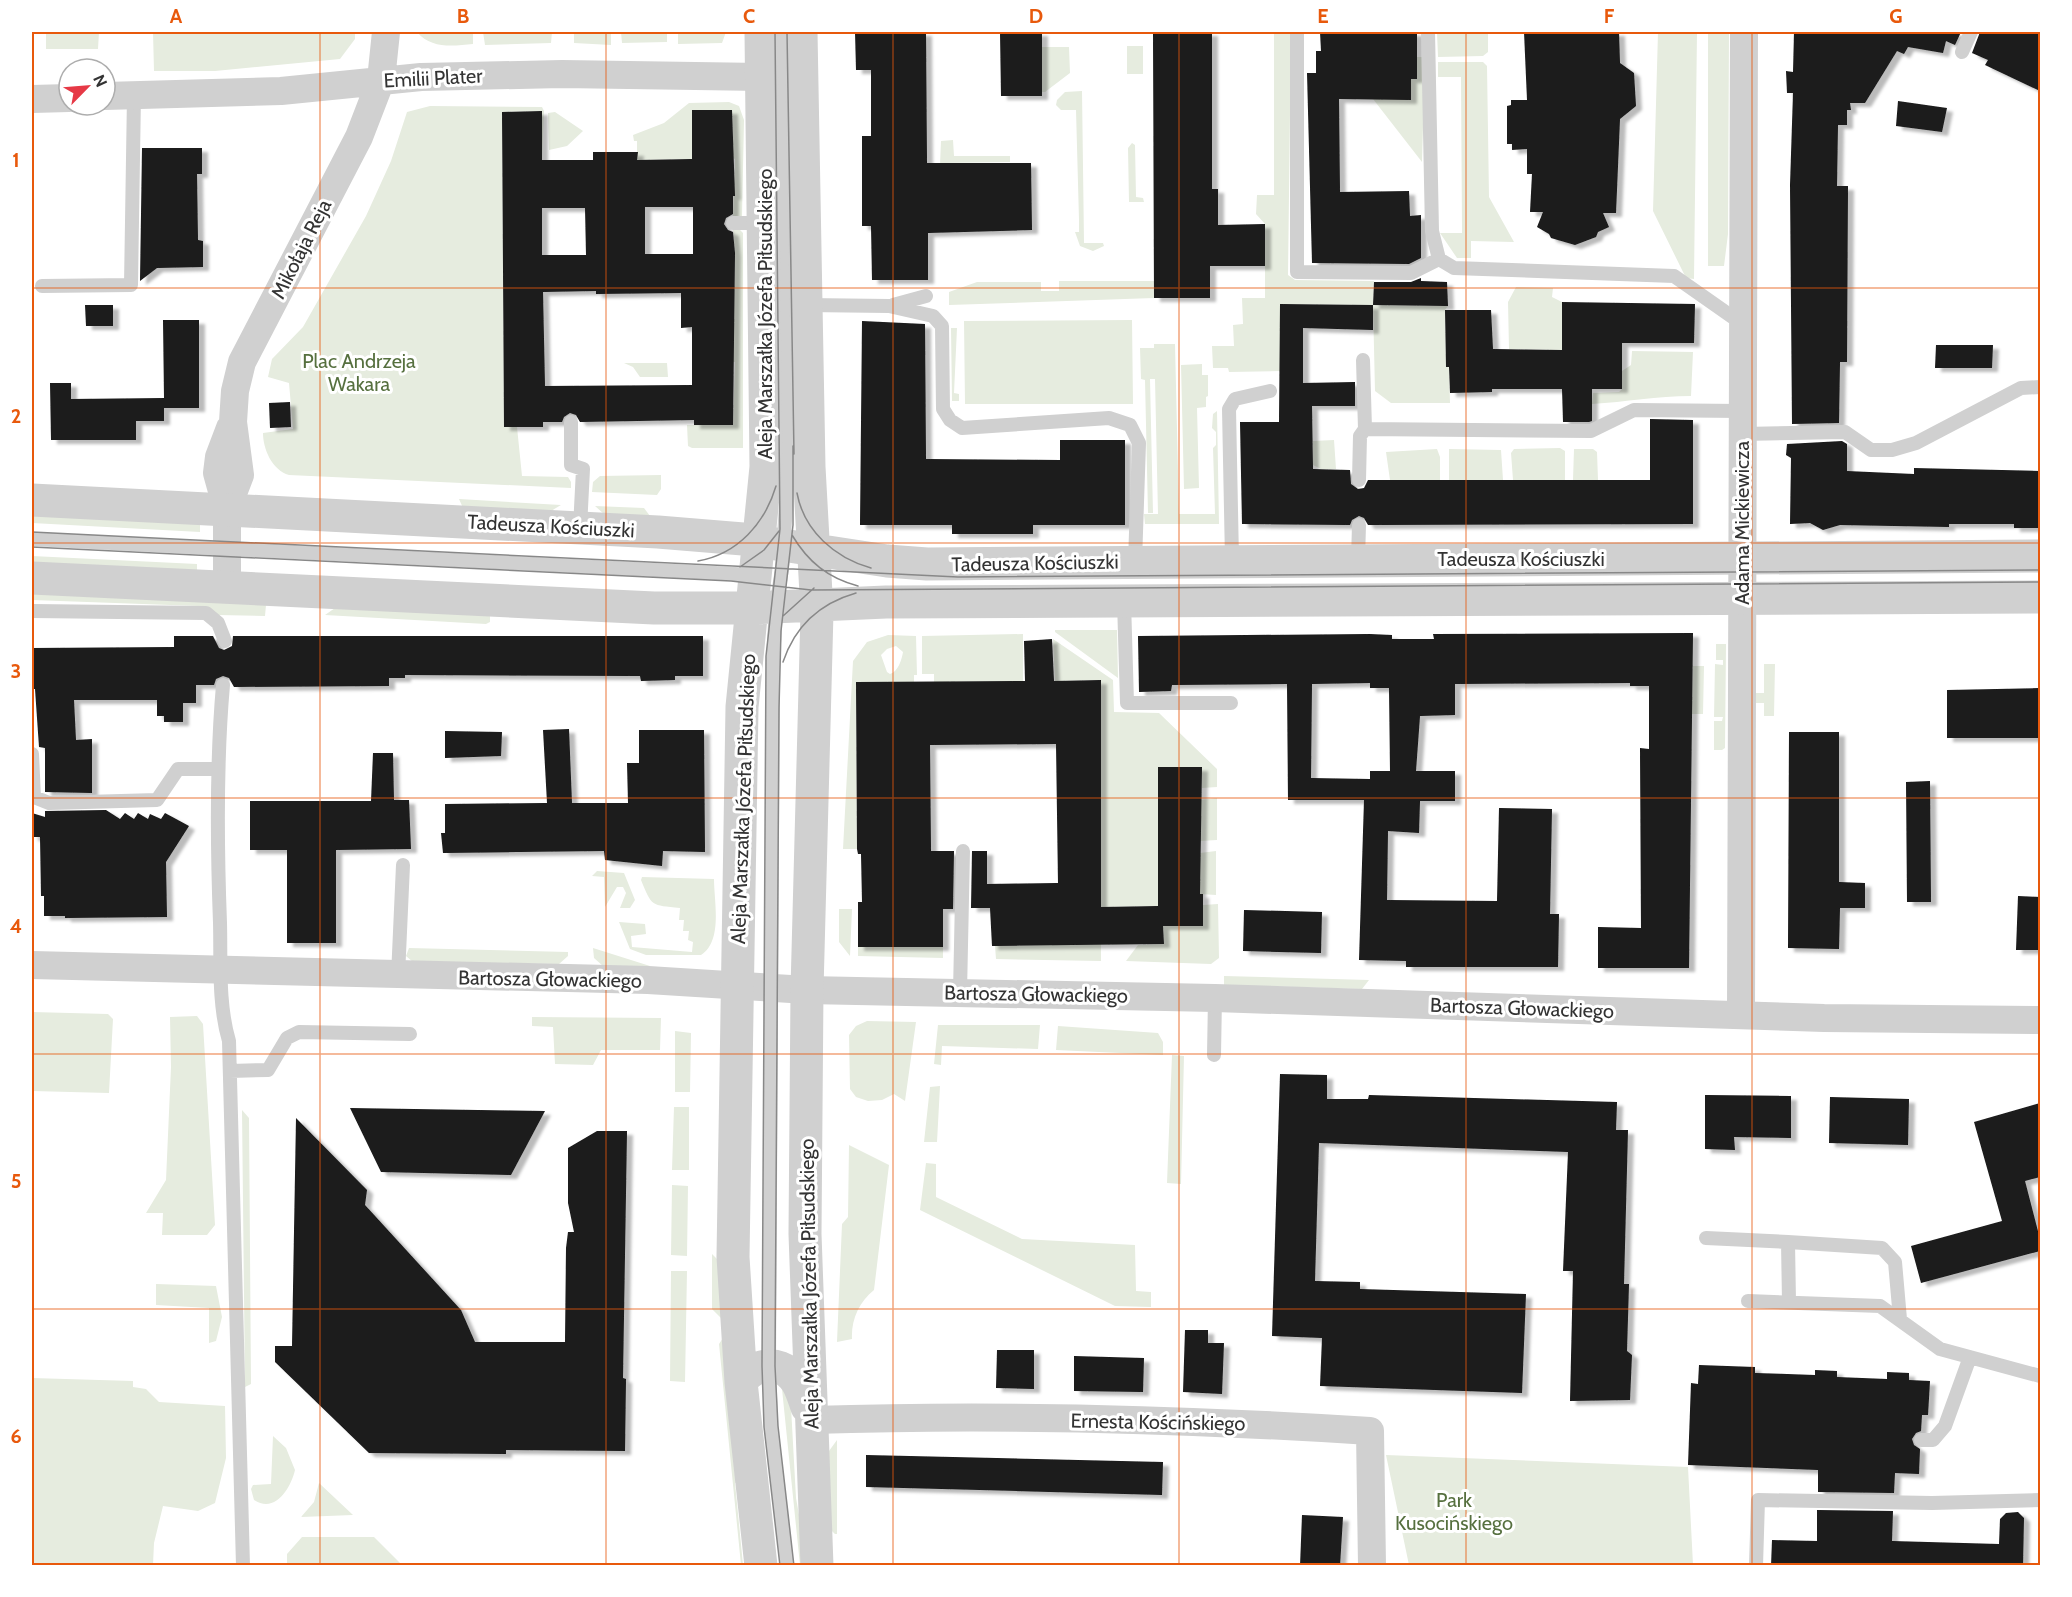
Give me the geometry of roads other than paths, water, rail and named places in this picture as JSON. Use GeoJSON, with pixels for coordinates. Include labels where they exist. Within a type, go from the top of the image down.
{"type":"FeatureCollection","features":[{"type":"Feature","properties":{"kind":"street","name":"Mikołaja Reja"},"geometry":{"type":"LineString","coordinates":[[227,588],[227,509],[240,475],[232,422],[235,391],[242,362],[359,136],[381,80],[386,32]]}},
{"type":"Feature","properties":{"kind":"street","name":"Aleja Marszałka Józefa Piłsudskiego"},"geometry":{"type":"LineString","coordinates":[[761,32],[762,77],[749,223],[766,467],[786,546],[817,605],[807,990],[805,1270],[817,1566]]}},
{"type":"Feature","properties":{"kind":"street","name":"Aleja Marszałka Józefa Piłsudskiego"},"geometry":{"type":"LineString","coordinates":[[761,1566],[741,1382],[733,1257],[742,707],[766,592],[786,546],[808,467],[801,32]]}},
{"type":"Feature","properties":{"kind":"street","name":"Adama Mickiewicza"},"geometry":{"type":"LineString","coordinates":[[1741,1015],[1744,32]]}},
{"type":"Feature","properties":{"kind":"street","name":"Emilii Plater"},"geometry":{"type":"LineString","coordinates":[[117,96],[281,91],[381,80],[562,74],[762,77]]}},
{"type":"Feature","properties":{"kind":"street"},"geometry":{"type":"LineString","coordinates":[[32,99],[57,98]]}},
{"type":"Feature","properties":{"kind":"street","name":"Tadeusza Kościuszki"},"geometry":{"type":"LineString","coordinates":[[32,500],[658,532],[786,546],[904,563],[2040,556]]}},
{"type":"Feature","properties":{"kind":"street","name":"Tadeusza Kościuszki"},"geometry":{"type":"LineString","coordinates":[[32,578],[635,608],[766,592],[817,605],[1124,601],[2040,597]]}},
{"type":"Feature","properties":{"kind":"street","name":"Bartosza Głowackiego"},"geometry":{"type":"LineString","coordinates":[[32,965],[398,976],[639,980],[807,990],[1215,998],[1741,1015],[2040,1020]]}},
{"type":"Feature","properties":{"kind":"street"},"geometry":{"type":"LineString","coordinates":[[741,1382],[747,1373],[769,1365],[785,1370],[793,1376],[800,1387],[812,1420]]}},
{"type":"Feature","properties":{"kind":"street","name":"Ernesta Kościńskiego"},"geometry":{"type":"LineString","coordinates":[[812,1420],[960,1418],[1235,1423],[1370,1431],[1372,1566]]}},
{"type":"Feature","properties":{"kind":"lane"},"geometry":{"type":"LineString","coordinates":[[781,32],[788,455],[786,546]]}},
{"type":"Feature","properties":{"kind":"lane"},"geometry":{"type":"LineString","coordinates":[[1298,32],[1297,272],[1411,273],[1438,259]]}},
{"type":"Feature","properties":{"kind":"lane"},"geometry":{"type":"LineString","coordinates":[[1428,32],[1432,231],[1438,259],[1454,268],[1674,276],[1742,323]]}},
{"type":"Feature","properties":{"kind":"lane"},"geometry":{"type":"LineString","coordinates":[[1962,52],[1971,32]]}},
{"type":"Feature","properties":{"kind":"lane"},"geometry":{"type":"LineString","coordinates":[[42,286],[131,285],[134,95]]}},
{"type":"Feature","properties":{"kind":"lane"},"geometry":{"type":"LineString","coordinates":[[889,306],[926,296]]}},
{"type":"Feature","properties":{"kind":"lane"},"geometry":{"type":"LineString","coordinates":[[804,305],[889,306],[933,316],[942,326],[943,409],[951,420],[962,428],[1109,418],[1130,425],[1139,443],[1135,562]]}},
{"type":"Feature","properties":{"kind":"lane"},"geometry":{"type":"LineString","coordinates":[[1359,480],[1360,436],[1365,429],[1363,360]]}},
{"type":"Feature","properties":{"kind":"lane"},"geometry":{"type":"LineString","coordinates":[[1365,429],[1591,431],[1634,410],[1845,432],[1870,450],[1892,450],[1916,443],[2021,388],[2040,387]]}},
{"type":"Feature","properties":{"kind":"lane"},"geometry":{"type":"LineString","coordinates":[[1232,560],[1229,410],[1235,399],[1270,391]]}},
{"type":"Feature","properties":{"kind":"lane"},"geometry":{"type":"LineString","coordinates":[[571,422],[571,465],[584,469],[580,528]]}},
{"type":"Feature","properties":{"kind":"lane"},"geometry":{"type":"LineString","coordinates":[[1358,559],[1359,525]]}},
{"type":"Feature","properties":{"kind":"lane"},"geometry":{"type":"LineString","coordinates":[[32,539],[227,547],[766,592],[773,661],[769,1365],[771,1426],[787,1566]]}},
{"type":"Feature","properties":{"kind":"lane"},"geometry":{"type":"LineString","coordinates":[[1124,601],[1127,703],[1231,703]]}},
{"type":"Feature","properties":{"kind":"lane"},"geometry":{"type":"LineString","coordinates":[[32,611],[206,613],[218,623],[225,641]]}},
{"type":"Feature","properties":{"kind":"lane"},"geometry":{"type":"LineString","coordinates":[[223,686],[218,769],[221,971],[230,1071],[243,1566]]}},
{"type":"Feature","properties":{"kind":"lane"},"geometry":{"type":"LineString","coordinates":[[32,754],[34,797],[49,803],[157,800],[178,769],[218,769]]}},
{"type":"Feature","properties":{"kind":"lane"},"geometry":{"type":"LineString","coordinates":[[960,992],[963,851]]}},
{"type":"Feature","properties":{"kind":"lane"},"geometry":{"type":"LineString","coordinates":[[398,976],[403,865]]}},
{"type":"Feature","properties":{"kind":"lane"},"geometry":{"type":"LineString","coordinates":[[1214,1055],[1215,998]]}},
{"type":"Feature","properties":{"kind":"lane"},"geometry":{"type":"LineString","coordinates":[[230,1071],[268,1070],[287,1038],[299,1032],[411,1034]]}},
{"type":"Feature","properties":{"kind":"lane"},"geometry":{"type":"LineString","coordinates":[[1706,1238],[1882,1248],[1895,1262],[1900,1319]]}},
{"type":"Feature","properties":{"kind":"lane"},"geometry":{"type":"LineString","coordinates":[[1788,1242],[1789,1302]]}},
{"type":"Feature","properties":{"kind":"lane"},"geometry":{"type":"LineString","coordinates":[[1748,1301],[1880,1306],[1940,1348],[2040,1376]]}},
{"type":"Feature","properties":{"kind":"lane"},"geometry":{"type":"LineString","coordinates":[[1921,1440],[1933,1440],[1946,1426],[1970,1358]]}},
{"type":"Feature","properties":{"kind":"lane"},"geometry":{"type":"LineString","coordinates":[[1756,1566],[1758,1500],[1932,1503],[2040,1500]]}},
{"type":"Feature","properties":{"kind":"tram line"},"geometry":{"type":"LineString","coordinates":[[775,32],[780,529],[766,656],[762,1366],[764,1427],[780,1566]]}},
{"type":"Feature","properties":{"kind":"tram line"},"geometry":{"type":"LineString","coordinates":[[787,32],[794,454]]}},
{"type":"Feature","properties":{"kind":"tram line"},"geometry":{"type":"LineString","coordinates":[[793,446],[793,525],[781,631],[779,708],[775,1366],[778,1426],[794,1566]]}},
{"type":"Feature","properties":{"kind":"tram line"},"geometry":{"type":"LineString","coordinates":[[698,561],[726,552],[748,535],[765,512],[776,486]]}},
{"type":"Feature","properties":{"kind":"tram line"},"geometry":{"type":"LineString","coordinates":[[797,493],[806,519],[823,541],[845,557],[871,568]]}},
{"type":"Feature","properties":{"kind":"tram line"},"geometry":{"type":"LineString","coordinates":[[740,567],[764,550],[779,531]]}},
{"type":"Feature","properties":{"kind":"tram line"},"geometry":{"type":"LineString","coordinates":[[32,532],[958,577],[2040,570]]}},
{"type":"Feature","properties":{"kind":"tram line"},"geometry":{"type":"LineString","coordinates":[[792,535],[798,545],[820,568],[847,583],[858,586]]}},
{"type":"Feature","properties":{"kind":"tram line"},"geometry":{"type":"LineString","coordinates":[[32,547],[731,581],[811,590],[2040,582]]}},
{"type":"Feature","properties":{"kind":"tram line"},"geometry":{"type":"LineString","coordinates":[[783,616],[814,588]]}},
{"type":"Feature","properties":{"kind":"tram line"},"geometry":{"type":"LineString","coordinates":[[783,662],[795,637],[811,618],[832,603],[856,593]]}},
{"type":"Feature","properties":{"kind":"park label","name":"Plac Andrzeja Wakara"},"geometry":{"type":"Point","coordinates":[359,372]}},
{"type":"Feature","properties":{"kind":"park label","name":"Park Kusocińskiego"},"geometry":{"type":"Point","coordinates":[1454,1512]}}]}
